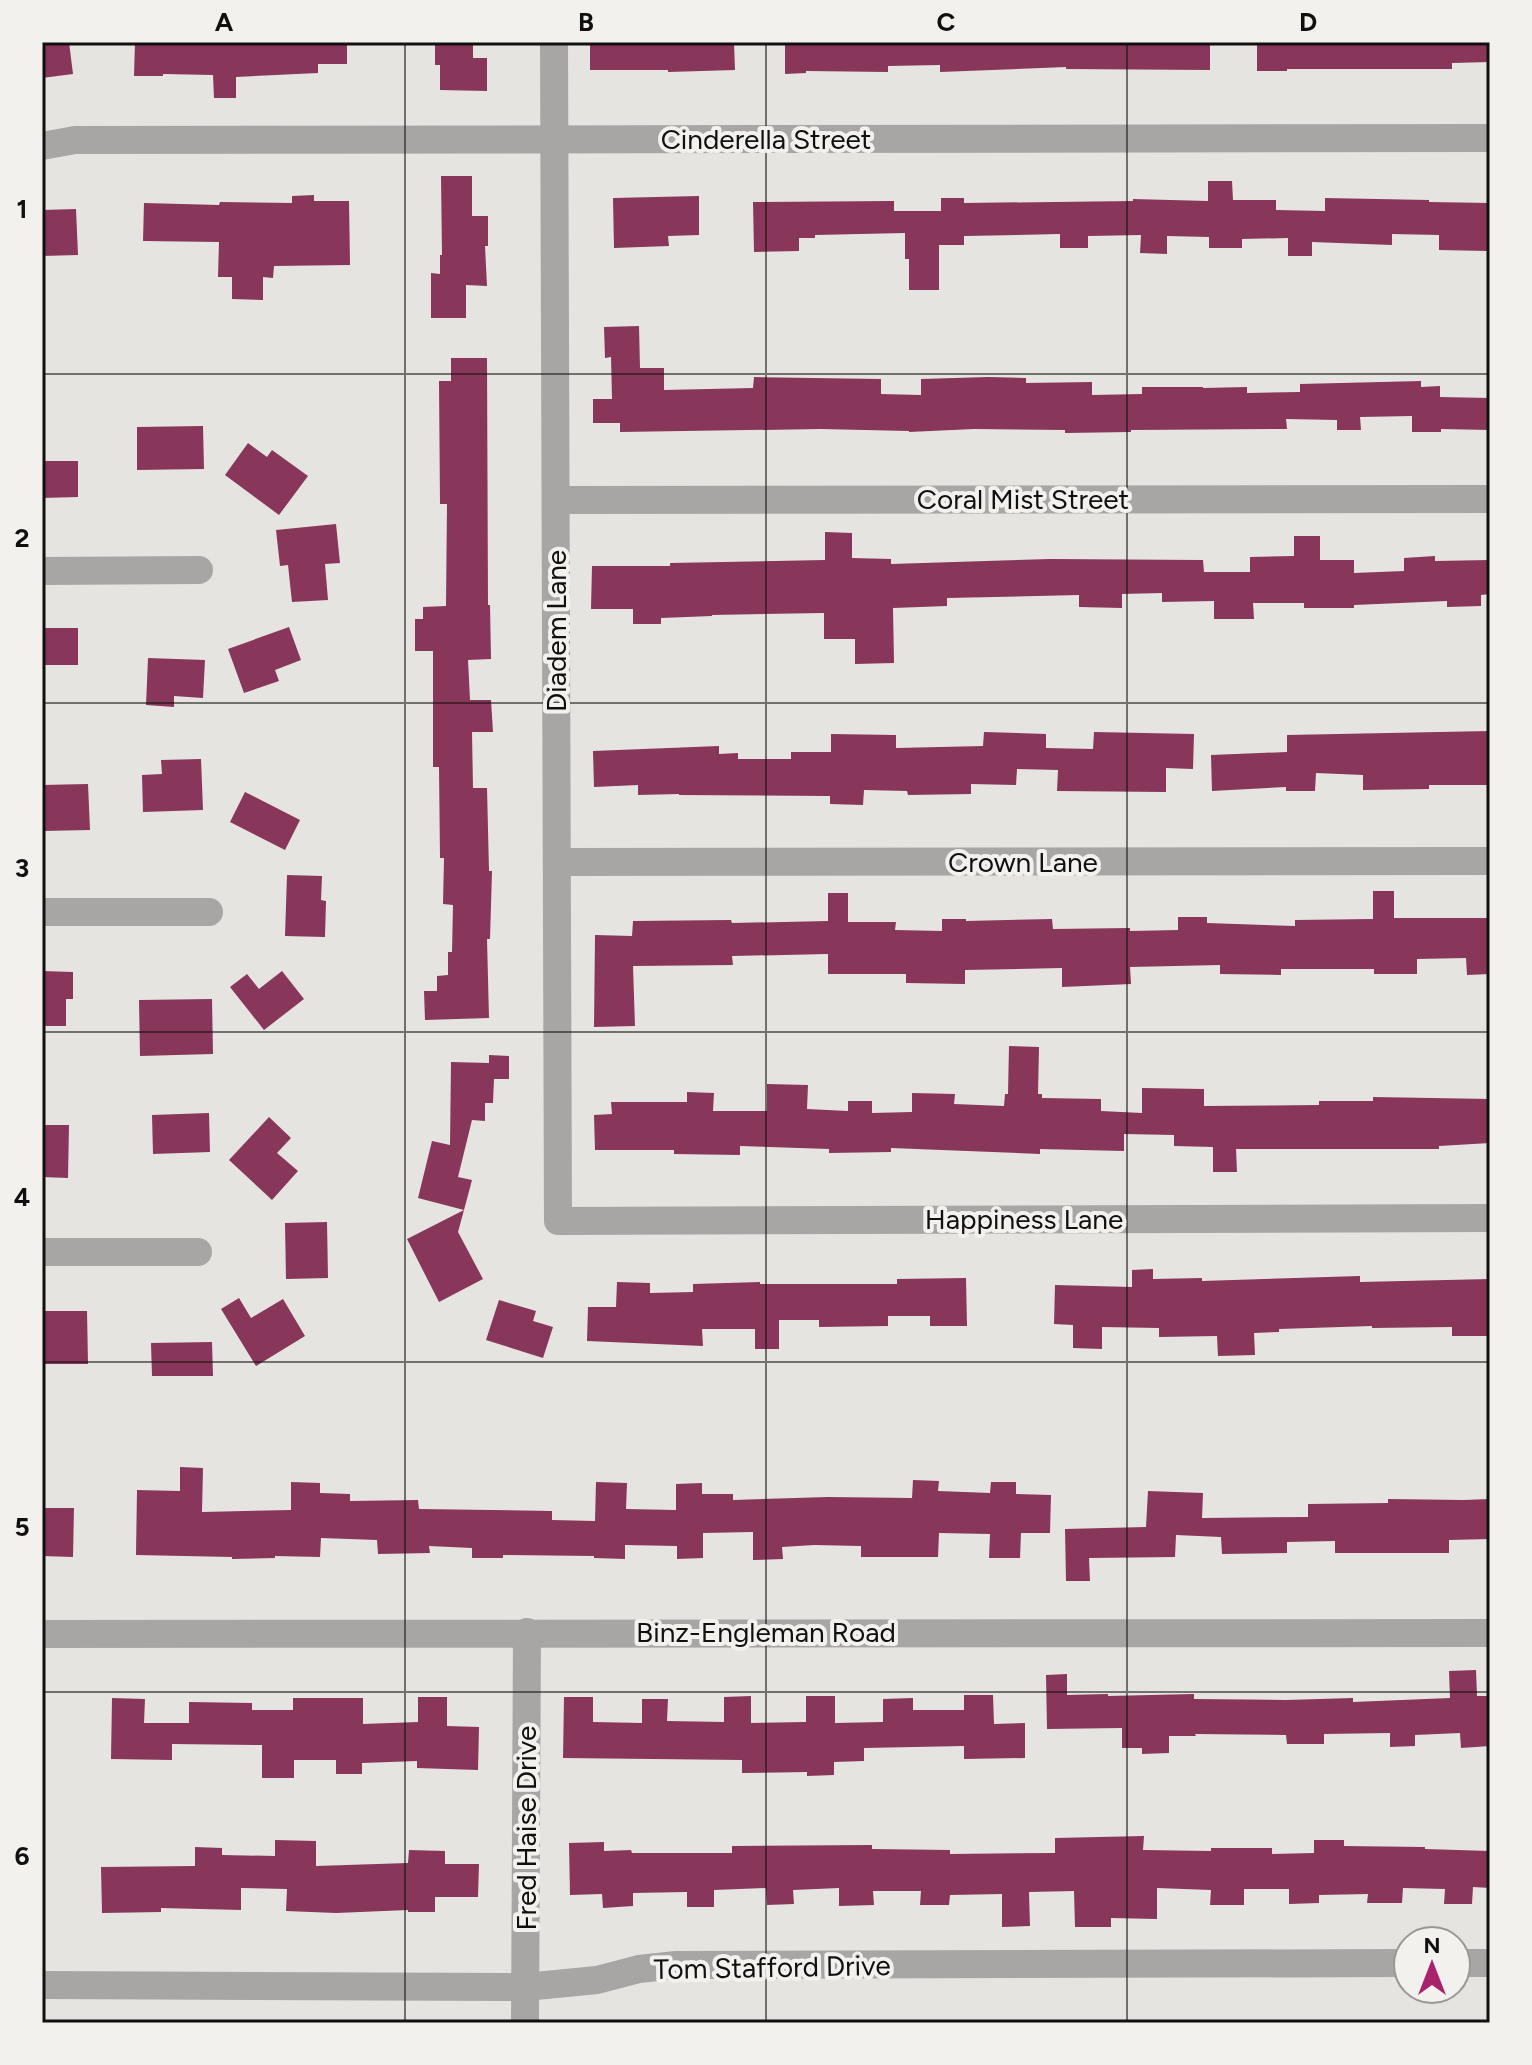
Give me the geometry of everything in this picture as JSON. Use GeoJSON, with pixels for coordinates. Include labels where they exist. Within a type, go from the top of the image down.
{"type":"FeatureCollection","features":[{"type":"Feature","properties":{"kind":"street","name":"Diadem Lane"},"geometry":{"type":"LineString","coordinates":[[554,42],[558,1221]]}},
{"type":"Feature","properties":{"kind":"street","name":"Cinderella Street"},"geometry":{"type":"LineString","coordinates":[[42,146],[75,140],[1490,138]]}},
{"type":"Feature","properties":{"kind":"street","name":"Coral Mist Street"},"geometry":{"type":"LineString","coordinates":[[556,500],[1490,499]]}},
{"type":"Feature","properties":{"kind":"street"},"geometry":{"type":"LineString","coordinates":[[42,571],[199,570]]}},
{"type":"Feature","properties":{"kind":"street","name":"Crown Lane"},"geometry":{"type":"LineString","coordinates":[[557,862],[1490,861]]}},
{"type":"Feature","properties":{"kind":"street"},"geometry":{"type":"LineString","coordinates":[[42,912],[209,912]]}},
{"type":"Feature","properties":{"kind":"street","name":"Happiness Lane"},"geometry":{"type":"LineString","coordinates":[[558,1221],[1490,1218]]}},
{"type":"Feature","properties":{"kind":"street"},"geometry":{"type":"LineString","coordinates":[[42,1252],[198,1252]]}},
{"type":"Feature","properties":{"kind":"street","name":"Fred Haise Drive"},"geometry":{"type":"LineString","coordinates":[[525,2023],[527,1632]]}},
{"type":"Feature","properties":{"kind":"street","name":"Binz-Engleman Road"},"geometry":{"type":"LineString","coordinates":[[42,1634],[1490,1633]]}},
{"type":"Feature","properties":{"kind":"street","name":"Tom Stafford Drive"},"geometry":{"type":"LineString","coordinates":[[42,1985],[525,1987],[597,1980],[639,1969],[676,1965],[1392,1963]]}},
{"type":"Feature","properties":{"kind":"building"},"geometry":{"type":"Polygon","coordinates":[[[42,42],[69,42],[73,74],[42,78],[42,42]]]}},
{"type":"Feature","properties":{"kind":"building"},"geometry":{"type":"Polygon","coordinates":[[[135,42],[347,42],[347,64],[318,64],[318,73],[236,77],[236,98],[214,98],[213,75],[134,76],[135,42]]]}},
{"type":"Feature","properties":{"kind":"building"},"geometry":{"type":"Polygon","coordinates":[[[435,42],[473,42],[473,58],[487,58],[487,91],[440,90],[440,65],[435,65],[435,42]]]}},
{"type":"Feature","properties":{"kind":"building"},"geometry":{"type":"Polygon","coordinates":[[[590,42],[734,42],[735,70],[590,70],[590,42]]]}},
{"type":"Feature","properties":{"kind":"building"},"geometry":{"type":"Polygon","coordinates":[[[785,42],[1210,42],[1210,70],[1066,67],[940,72],[940,65],[888,66],[888,72],[806,71],[785,74],[785,42]]]}},
{"type":"Feature","properties":{"kind":"building"},"geometry":{"type":"Polygon","coordinates":[[[1257,42],[1490,42],[1490,62],[1452,63],[1452,69],[1257,71],[1257,42]]]}},
{"type":"Feature","properties":{"kind":"building"},"geometry":{"type":"Polygon","coordinates":[[[441,176],[472,176],[472,216],[488,216],[488,246],[485,246],[487,286],[466,285],[466,318],[431,318],[431,273],[440,274],[442,255],[441,176]]]}},
{"type":"Feature","properties":{"kind":"building"},"geometry":{"type":"Polygon","coordinates":[[[1208,181],[1232,181],[1233,200],[1276,200],[1276,210],[1325,211],[1325,198],[1490,203],[1487,251],[1439,250],[1439,235],[1392,234],[1392,245],[1312,242],[1312,256],[1288,256],[1288,238],[1242,239],[1242,248],[1209,248],[1209,237],[1167,236],[1167,254],[1140,253],[1141,235],[1088,236],[1088,248],[1060,248],[1060,234],[964,236],[964,245],[939,245],[939,290],[909,290],[905,233],[815,235],[815,238],[799,238],[799,251],[754,252],[753,202],[894,201],[894,211],[941,211],[941,198],[964,198],[964,203],[1133,199],[1208,201],[1208,181]]]}},
{"type":"Feature","properties":{"kind":"building"},"geometry":{"type":"Polygon","coordinates":[[[314,195],[314,201],[349,201],[350,265],[274,266],[273,278],[263,277],[263,300],[232,299],[232,277],[218,277],[219,242],[143,241],[144,203],[292,203],[292,196],[314,195]]]}},
{"type":"Feature","properties":{"kind":"building"},"geometry":{"type":"Polygon","coordinates":[[[699,196],[699,235],[668,236],[669,246],[614,248],[613,198],[699,196]]]}},
{"type":"Feature","properties":{"kind":"building"},"geometry":{"type":"Polygon","coordinates":[[[76,209],[78,255],[42,256],[42,210],[76,209]]]}},
{"type":"Feature","properties":{"kind":"building"},"geometry":{"type":"Polygon","coordinates":[[[639,326],[640,368],[664,368],[664,390],[753,388],[754,377],[881,379],[881,394],[921,395],[921,379],[988,377],[1026,378],[1026,383],[1092,382],[1092,395],[1142,394],[1142,387],[1247,387],[1247,393],[1300,392],[1300,384],[1421,381],[1421,387],[1440,386],[1440,397],[1490,398],[1490,430],[1412,432],[1412,416],[1360,417],[1361,430],[1337,430],[1337,420],[1286,419],[1287,429],[1065,433],[1065,430],[974,429],[909,432],[821,429],[620,432],[620,423],[593,423],[593,399],[612,399],[611,357],[605,358],[604,327],[639,326]]]}},
{"type":"Feature","properties":{"kind":"building"},"geometry":{"type":"Polygon","coordinates":[[[451,358],[487,358],[491,659],[468,660],[470,700],[491,700],[493,732],[472,732],[473,788],[487,788],[489,871],[492,871],[490,939],[487,939],[489,1018],[425,1020],[424,991],[437,991],[437,976],[448,975],[453,905],[443,904],[439,767],[433,767],[433,651],[415,651],[415,619],[423,619],[423,607],[446,606],[447,504],[440,504],[439,381],[451,381],[451,358]]]}},
{"type":"Feature","properties":{"kind":"building"},"geometry":{"type":"Polygon","coordinates":[[[203,426],[204,469],[137,470],[137,427],[203,426]]]}},
{"type":"Feature","properties":{"kind":"building"},"geometry":{"type":"Polygon","coordinates":[[[248,443],[267,457],[272,450],[308,476],[279,515],[225,475],[248,443]]]}},
{"type":"Feature","properties":{"kind":"building"},"geometry":{"type":"Polygon","coordinates":[[[42,461],[78,461],[78,497],[42,498],[42,461]]]}},
{"type":"Feature","properties":{"kind":"building"},"geometry":{"type":"Polygon","coordinates":[[[336,524],[340,563],[325,564],[328,600],[292,602],[288,565],[280,566],[276,530],[336,524]]]}},
{"type":"Feature","properties":{"kind":"building"},"geometry":{"type":"Polygon","coordinates":[[[825,532],[852,533],[852,558],[891,559],[891,564],[1050,559],[1203,560],[1204,572],[1250,572],[1250,557],[1294,556],[1294,536],[1320,536],[1320,560],[1354,560],[1354,573],[1404,571],[1404,558],[1435,556],[1435,561],[1490,560],[1490,594],[1481,595],[1481,606],[1447,607],[1447,601],[1354,605],[1354,608],[1304,608],[1304,603],[1253,603],[1254,619],[1214,619],[1214,601],[1162,602],[1162,593],[1122,594],[1122,608],[1079,607],[1079,595],[947,598],[947,606],[893,608],[894,663],[855,664],[855,639],[824,639],[824,613],[712,615],[661,618],[661,624],[633,624],[633,609],[591,609],[592,566],[825,560],[825,532]]]}},
{"type":"Feature","properties":{"kind":"building"},"geometry":{"type":"Polygon","coordinates":[[[289,627],[301,660],[275,670],[279,681],[244,693],[228,649],[289,627]]]}},
{"type":"Feature","properties":{"kind":"building"},"geometry":{"type":"Polygon","coordinates":[[[42,628],[78,628],[78,665],[42,665],[42,628]]]}},
{"type":"Feature","properties":{"kind":"building"},"geometry":{"type":"Polygon","coordinates":[[[148,658],[205,660],[203,698],[174,696],[174,707],[146,705],[148,658]]]}},
{"type":"Feature","properties":{"kind":"building"},"geometry":{"type":"Polygon","coordinates":[[[1490,731],[1490,785],[1363,790],[1363,775],[1316,773],[1315,791],[1286,791],[1286,787],[1212,791],[1211,755],[1287,752],[1287,735],[1490,731]]]}},
{"type":"Feature","properties":{"kind":"building"},"geometry":{"type":"Polygon","coordinates":[[[984,732],[1046,734],[1046,748],[1093,749],[1094,732],[1194,734],[1193,769],[1166,768],[1166,792],[1057,791],[1058,770],[1017,769],[1016,785],[971,784],[971,794],[908,795],[907,791],[864,790],[863,805],[830,804],[830,796],[638,795],[638,785],[594,787],[593,751],[719,746],[719,754],[738,753],[738,759],[791,759],[791,752],[831,752],[831,734],[896,735],[896,748],[983,746],[984,732]]]}},
{"type":"Feature","properties":{"kind":"building"},"geometry":{"type":"Polygon","coordinates":[[[201,759],[203,810],[143,812],[142,775],[162,774],[161,760],[201,759]]]}},
{"type":"Feature","properties":{"kind":"building"},"geometry":{"type":"Polygon","coordinates":[[[88,784],[90,830],[42,831],[42,785],[88,784]]]}},
{"type":"Feature","properties":{"kind":"building"},"geometry":{"type":"Polygon","coordinates":[[[245,792],[300,820],[285,850],[230,822],[245,792]]]}},
{"type":"Feature","properties":{"kind":"building"},"geometry":{"type":"Polygon","coordinates":[[[287,875],[322,876],[321,900],[326,901],[325,937],[285,936],[287,875]]]}},
{"type":"Feature","properties":{"kind":"building"},"geometry":{"type":"Polygon","coordinates":[[[1373,891],[1394,891],[1394,918],[1490,918],[1490,974],[1467,975],[1466,958],[1417,959],[1417,974],[1374,974],[1374,969],[1281,969],[1281,975],[1220,974],[1220,965],[1130,967],[1131,984],[1062,987],[1062,968],[965,970],[965,984],[906,983],[906,974],[828,974],[828,954],[732,956],[733,965],[633,966],[635,1026],[594,1027],[595,935],[632,936],[633,921],[828,921],[828,893],[848,893],[848,922],[896,922],[895,930],[942,931],[942,919],[1052,919],[1053,929],[1130,928],[1130,931],[1178,930],[1178,917],[1207,917],[1207,923],[1295,926],[1295,920],[1373,919],[1373,891]]]}},
{"type":"Feature","properties":{"kind":"building"},"geometry":{"type":"Polygon","coordinates":[[[42,971],[73,972],[73,999],[66,999],[66,1026],[42,1026],[42,971]]]}},
{"type":"Feature","properties":{"kind":"building"},"geometry":{"type":"Polygon","coordinates":[[[282,971],[304,999],[264,1030],[230,987],[247,974],[259,989],[282,971]]]}},
{"type":"Feature","properties":{"kind":"building"},"geometry":{"type":"Polygon","coordinates":[[[212,999],[213,1054],[140,1056],[139,1000],[212,999]]]}},
{"type":"Feature","properties":{"kind":"building"},"geometry":{"type":"Polygon","coordinates":[[[1009,1046],[1039,1047],[1038,1094],[1042,1094],[1042,1098],[1101,1099],[1101,1111],[1142,1113],[1142,1088],[1204,1089],[1204,1106],[1319,1105],[1319,1101],[1373,1101],[1373,1097],[1490,1099],[1490,1143],[1439,1146],[1439,1149],[1236,1149],[1237,1172],[1213,1172],[1213,1147],[1174,1146],[1174,1135],[1124,1134],[1124,1151],[1040,1149],[1040,1154],[891,1148],[891,1152],[829,1153],[829,1149],[740,1146],[740,1155],[674,1154],[674,1150],[595,1150],[594,1115],[612,1114],[611,1102],[687,1102],[687,1092],[714,1093],[713,1111],[767,1111],[767,1084],[808,1085],[807,1109],[848,1111],[848,1101],[872,1101],[872,1113],[912,1112],[912,1093],[955,1094],[954,1104],[1004,1106],[1005,1094],[1008,1094],[1009,1046]]]}},
{"type":"Feature","properties":{"kind":"building"},"geometry":{"type":"Polygon","coordinates":[[[489,1055],[509,1056],[509,1079],[494,1079],[493,1103],[485,1103],[485,1121],[472,1120],[458,1177],[472,1180],[464,1210],[418,1198],[432,1141],[450,1145],[451,1062],[489,1063],[489,1055]]]}},
{"type":"Feature","properties":{"kind":"building"},"geometry":{"type":"Polygon","coordinates":[[[209,1113],[210,1152],[153,1154],[152,1115],[209,1113]]]}},
{"type":"Feature","properties":{"kind":"building"},"geometry":{"type":"Polygon","coordinates":[[[269,1117],[291,1138],[277,1153],[298,1171],[272,1200],[229,1160],[269,1117]]]}},
{"type":"Feature","properties":{"kind":"building"},"geometry":{"type":"Polygon","coordinates":[[[42,1125],[69,1125],[68,1178],[42,1177],[42,1125]]]}},
{"type":"Feature","properties":{"kind":"building"},"geometry":{"type":"Polygon","coordinates":[[[464,1210],[458,1232],[483,1279],[439,1302],[407,1239],[464,1210]]]}},
{"type":"Feature","properties":{"kind":"building"},"geometry":{"type":"Polygon","coordinates":[[[327,1222],[328,1278],[286,1279],[285,1223],[327,1222]]]}},
{"type":"Feature","properties":{"kind":"building"},"geometry":{"type":"Polygon","coordinates":[[[1153,1269],[1153,1279],[1202,1278],[1202,1281],[1360,1276],[1360,1282],[1490,1279],[1490,1336],[1452,1336],[1452,1327],[1279,1329],[1279,1332],[1254,1333],[1255,1355],[1218,1356],[1217,1336],[1159,1337],[1159,1328],[1102,1327],[1102,1349],[1073,1348],[1073,1325],[1054,1324],[1055,1285],[1132,1287],[1132,1270],[1153,1269]]]}},
{"type":"Feature","properties":{"kind":"building"},"geometry":{"type":"Polygon","coordinates":[[[966,1278],[967,1326],[930,1326],[930,1316],[888,1316],[888,1326],[819,1327],[819,1320],[779,1320],[779,1349],[755,1349],[755,1329],[702,1329],[703,1346],[587,1341],[588,1307],[616,1307],[617,1282],[650,1283],[650,1293],[693,1292],[693,1284],[897,1284],[897,1279],[966,1278]]]}},
{"type":"Feature","properties":{"kind":"building"},"geometry":{"type":"Polygon","coordinates":[[[239,1298],[251,1318],[283,1299],[305,1336],[256,1366],[221,1309],[239,1298]]]}},
{"type":"Feature","properties":{"kind":"building"},"geometry":{"type":"Polygon","coordinates":[[[499,1300],[536,1311],[533,1321],[553,1327],[543,1358],[486,1340],[499,1300]]]}},
{"type":"Feature","properties":{"kind":"building"},"geometry":{"type":"Polygon","coordinates":[[[42,1311],[87,1311],[88,1364],[42,1364],[42,1311]]]}},
{"type":"Feature","properties":{"kind":"building"},"geometry":{"type":"Polygon","coordinates":[[[212,1342],[213,1376],[152,1376],[151,1343],[212,1342]]]}},
{"type":"Feature","properties":{"kind":"building"},"geometry":{"type":"Polygon","coordinates":[[[180,1467],[203,1468],[202,1512],[291,1510],[291,1482],[320,1483],[320,1493],[350,1494],[350,1501],[418,1500],[419,1509],[552,1511],[552,1520],[595,1521],[596,1482],[627,1483],[626,1509],[676,1510],[676,1484],[702,1483],[702,1494],[733,1494],[733,1500],[912,1498],[913,1480],[939,1481],[938,1491],[990,1493],[991,1482],[1016,1482],[1016,1494],[1051,1495],[1050,1533],[1021,1533],[1020,1558],[989,1558],[990,1534],[939,1533],[938,1557],[861,1557],[861,1546],[814,1545],[782,1547],[783,1559],[753,1560],[753,1532],[703,1533],[703,1558],[677,1559],[677,1546],[625,1545],[625,1559],[503,1555],[503,1558],[472,1558],[472,1548],[429,1546],[430,1553],[378,1554],[377,1540],[321,1538],[320,1557],[232,1559],[136,1555],[137,1490],[180,1491],[180,1467]]]}},
{"type":"Feature","properties":{"kind":"building"},"geometry":{"type":"Polygon","coordinates":[[[1148,1491],[1203,1493],[1202,1518],[1308,1517],[1308,1504],[1388,1503],[1388,1499],[1490,1499],[1490,1539],[1449,1540],[1449,1553],[1335,1553],[1335,1541],[1287,1542],[1287,1553],[1222,1554],[1221,1537],[1176,1535],[1175,1557],[1089,1558],[1090,1581],[1066,1581],[1065,1529],[1146,1527],[1148,1491]]]}},
{"type":"Feature","properties":{"kind":"building"},"geometry":{"type":"Polygon","coordinates":[[[42,1508],[74,1508],[73,1557],[42,1556],[42,1508]]]}},
{"type":"Feature","properties":{"kind":"building"},"geometry":{"type":"Polygon","coordinates":[[[1476,1670],[1477,1696],[1490,1696],[1490,1746],[1461,1748],[1460,1733],[1415,1735],[1415,1746],[1390,1747],[1390,1733],[1324,1734],[1324,1744],[1287,1744],[1286,1735],[1195,1734],[1169,1736],[1169,1753],[1142,1754],[1142,1748],[1122,1748],[1122,1728],[1047,1729],[1046,1675],[1067,1674],[1067,1695],[1194,1694],[1194,1699],[1353,1698],[1353,1702],[1450,1698],[1449,1671],[1476,1670]]]}},
{"type":"Feature","properties":{"kind":"building"},"geometry":{"type":"Polygon","coordinates":[[[964,1695],[993,1695],[994,1724],[1025,1723],[1025,1758],[964,1759],[964,1746],[864,1748],[864,1761],[834,1762],[834,1775],[807,1776],[807,1772],[742,1773],[742,1760],[563,1758],[564,1697],[593,1697],[593,1722],[642,1723],[642,1699],[668,1699],[667,1721],[724,1722],[724,1697],[751,1696],[751,1723],[806,1722],[806,1696],[835,1696],[835,1723],[883,1722],[883,1699],[913,1698],[913,1710],[964,1710],[964,1695]]]}},
{"type":"Feature","properties":{"kind":"building"},"geometry":{"type":"Polygon","coordinates":[[[418,1697],[447,1697],[447,1726],[479,1727],[478,1770],[417,1768],[417,1761],[362,1763],[362,1774],[336,1774],[336,1760],[294,1760],[294,1778],[262,1778],[262,1745],[172,1744],[172,1760],[111,1759],[112,1698],[145,1699],[144,1723],[189,1723],[189,1702],[252,1703],[252,1710],[293,1710],[293,1698],[363,1698],[363,1724],[418,1722],[418,1697]]]}},
{"type":"Feature","properties":{"kind":"building"},"geometry":{"type":"Polygon","coordinates":[[[1144,1836],[1143,1850],[1272,1848],[1272,1854],[1314,1853],[1314,1840],[1344,1840],[1344,1846],[1490,1851],[1490,1888],[1473,1887],[1472,1904],[1444,1904],[1445,1889],[1403,1888],[1402,1903],[1367,1903],[1368,1894],[1319,1895],[1319,1903],[1289,1904],[1289,1889],[1244,1889],[1244,1905],[1210,1905],[1211,1890],[1157,1888],[1157,1919],[1111,1918],[1111,1927],[1075,1927],[1074,1891],[1029,1892],[1030,1926],[1002,1927],[1002,1894],[950,1895],[949,1905],[920,1905],[921,1891],[873,1891],[874,1905],[839,1906],[839,1888],[793,1890],[794,1904],[767,1905],[766,1888],[714,1890],[714,1907],[687,1907],[687,1892],[633,1893],[633,1906],[603,1908],[602,1894],[570,1895],[569,1843],[604,1842],[604,1851],[631,1850],[632,1853],[732,1853],[732,1846],[872,1845],[872,1849],[950,1850],[950,1854],[1055,1853],[1055,1838],[1144,1836]]]}},
{"type":"Feature","properties":{"kind":"building"},"geometry":{"type":"Polygon","coordinates":[[[275,1840],[316,1841],[316,1866],[408,1863],[409,1850],[445,1851],[445,1864],[479,1864],[478,1897],[435,1897],[435,1912],[336,1913],[286,1911],[287,1889],[241,1888],[241,1910],[161,1908],[161,1912],[102,1913],[101,1867],[195,1866],[195,1847],[222,1848],[222,1855],[275,1856],[275,1840]]]}}]}
